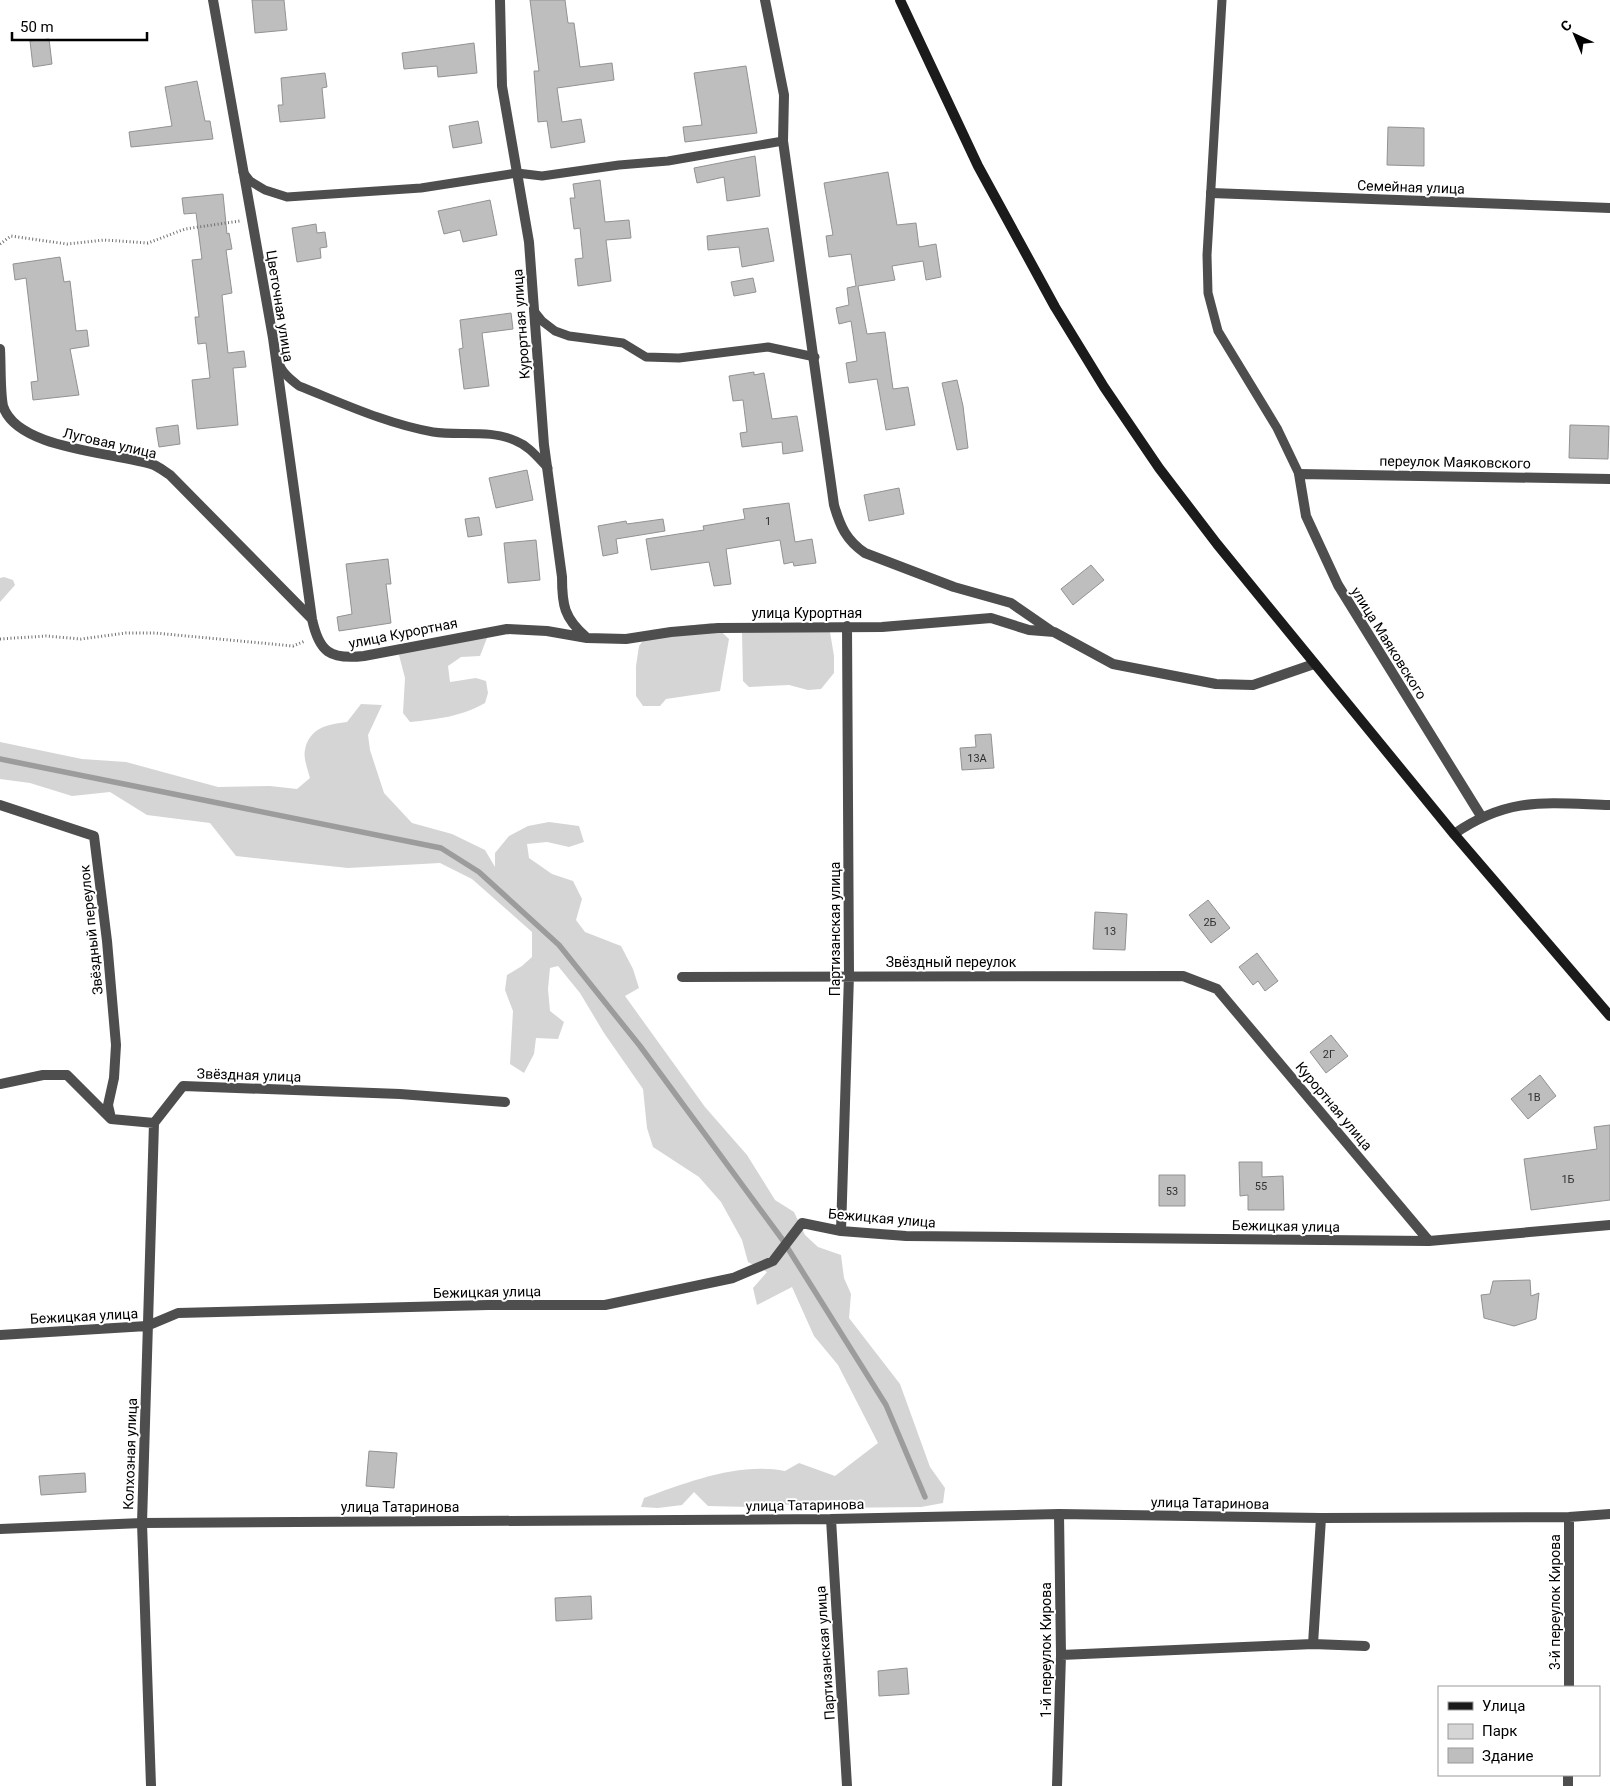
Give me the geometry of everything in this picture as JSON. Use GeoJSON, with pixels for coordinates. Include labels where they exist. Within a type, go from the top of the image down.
{"type":"FeatureCollection","features":[{"type":"Feature","properties":{"kind":"main road"},"geometry":{"type":"LineString","coordinates":[[900,0],[978,166],[1055,307],[1104,387],[1170,483],[1314,664],[1454,834],[1610,1016]]}},
{"type":"Feature","properties":{"kind":"street","name":"Цветочная улица"},"geometry":{"type":"LineString","coordinates":[[213,0],[242,172],[273,338],[312,619]]}},
{"type":"Feature","properties":{"kind":"street","name":"Курортная улица"},"geometry":{"type":"LineString","coordinates":[[500,0],[502,86],[529,242],[544,445],[562,577],[562,598],[566,613],[573,626],[587,638]]}},
{"type":"Feature","properties":{"kind":"street"},"geometry":{"type":"LineString","coordinates":[[764,0],[784,94],[783,141],[815,358],[834,505],[840,527],[854,545],[865,552],[954,587],[1011,603],[1054,632]]}},
{"type":"Feature","properties":{"kind":"street","name":"Семейная улица"},"geometry":{"type":"LineString","coordinates":[[1211,193],[1610,208]]}},
{"type":"Feature","properties":{"kind":"street","name":"Луговая улица"},"geometry":{"type":"LineString","coordinates":[[0,349],[2,404],[7,415],[16,424],[37,438],[56,445],[139,461],[156,466],[170,475],[312,619]]}},
{"type":"Feature","properties":{"kind":"street","name":"переулок Маяковского"},"geometry":{"type":"LineString","coordinates":[[1299,474],[1610,479]]}},
{"type":"Feature","properties":{"kind":"street","name":"улица Маяковского"},"geometry":{"type":"LineString","coordinates":[[1299,474],[1306,516],[1338,585],[1481,816]]}},
{"type":"Feature","properties":{"kind":"street","name":"улица Курортная"},"geometry":{"type":"LineString","coordinates":[[316,637],[331,654],[343,658],[507,629],[547,631],[587,638],[626,639],[671,632],[718,628],[882,627],[991,618],[1029,630],[1054,632],[1113,664],[1216,684],[1253,685],[1314,664]]}},
{"type":"Feature","properties":{"kind":"street"},"geometry":{"type":"LineString","coordinates":[[312,619],[316,637]]}},
{"type":"Feature","properties":{"kind":"street","name":"Партизанская улица"},"geometry":{"type":"LineString","coordinates":[[841,1231],[850,975],[846,626]]}},
{"type":"Feature","properties":{"kind":"street"},"geometry":{"type":"LineString","coordinates":[[1454,834],[1481,816],[1505,808],[1536,803],[1610,805]]}},
{"type":"Feature","properties":{"kind":"street","name":"Звёздный переулок"},"geometry":{"type":"LineString","coordinates":[[0,805],[94,836],[107,941],[116,1044],[114,1078],[108,1105],[111,1119]]}},
{"type":"Feature","properties":{"kind":"street","name":"Звёздный переулок"},"geometry":{"type":"LineString","coordinates":[[682,977],[850,975],[1183,976],[1217,988]]}},
{"type":"Feature","properties":{"kind":"street","name":"Курортная улица"},"geometry":{"type":"LineString","coordinates":[[1217,988],[1429,1242]]}},
{"type":"Feature","properties":{"kind":"street"},"geometry":{"type":"LineString","coordinates":[[0,1084],[43,1075],[67,1075],[111,1119],[154,1123]]}},
{"type":"Feature","properties":{"kind":"street","name":"Звёздная улица"},"geometry":{"type":"LineString","coordinates":[[154,1123],[183,1086],[400,1094],[505,1102]]}},
{"type":"Feature","properties":{"kind":"street","name":"Колхозная улица"},"geometry":{"type":"LineString","coordinates":[[151,1786],[142,1522],[154,1123]]}},
{"type":"Feature","properties":{"kind":"street","name":"Бежицкая улица"},"geometry":{"type":"LineString","coordinates":[[0,1335],[147,1326],[178,1313],[488,1305],[605,1305],[733,1278],[773,1261],[802,1223],[841,1231],[906,1236],[1429,1242],[1610,1225]]}},
{"type":"Feature","properties":{"kind":"street","name":"улица Татаринова"},"geometry":{"type":"LineString","coordinates":[[0,1529],[142,1522],[831,1518],[1059,1514],[1321,1518],[1569,1517],[1610,1514]]}},
{"type":"Feature","properties":{"kind":"street","name":"1-й переулок Кирова"},"geometry":{"type":"LineString","coordinates":[[1057,1786],[1061,1655],[1059,1514]]}},
{"type":"Feature","properties":{"kind":"street","name":"3-й переулок Кирова"},"geometry":{"type":"LineString","coordinates":[[1569,1517],[1569,1686]]}},
{"type":"Feature","properties":{"kind":"street","name":"Партизанская улица"},"geometry":{"type":"LineString","coordinates":[[831,1518],[847,1786]]}},
{"type":"Feature","properties":{"kind":"street"},"geometry":{"type":"LineString","coordinates":[[1313,1644],[1321,1518]]}},
{"type":"Feature","properties":{"kind":"street"},"geometry":{"type":"LineString","coordinates":[[1061,1655],[1313,1644],[1366,1646]]}},
{"type":"Feature","properties":{"kind":"lane"},"geometry":{"type":"LineString","coordinates":[[1222,0],[1207,255],[1208,293],[1218,331],[1278,428],[1299,474]]}},
{"type":"Feature","properties":{"kind":"lane"},"geometry":{"type":"LineString","coordinates":[[242,172],[250,181],[265,190],[287,197],[421,188],[517,173],[542,176],[619,164],[668,161],[783,141]]}},
{"type":"Feature","properties":{"kind":"lane"},"geometry":{"type":"LineString","coordinates":[[534,311],[542,321],[555,331],[569,336],[623,343],[646,357],[678,358],[768,347],[815,358]]}},
{"type":"Feature","properties":{"kind":"lane"},"geometry":{"type":"LineString","coordinates":[[273,338],[280,367],[299,386],[392,421],[425,430],[500,436],[515,440],[525,446],[548,468]]}},
{"type":"Feature","properties":{"kind":"path"},"geometry":{"type":"LineString","coordinates":[[0,244],[11,236],[67,244],[104,240],[148,242],[185,229],[251,219]]}},
{"type":"Feature","properties":{"kind":"path"},"geometry":{"type":"LineString","coordinates":[[0,638],[46,636],[82,639],[126,633],[155,633],[292,646],[316,637]]}},
{"type":"Feature","properties":{"kind":"green space"},"geometry":{"type":"Polygon","coordinates":[[[4,577],[13,580],[15,585],[0,602],[0,578],[4,577]]]}},
{"type":"Feature","properties":{"kind":"green space"},"geometry":{"type":"Polygon","coordinates":[[[712,623],[729,639],[720,691],[666,699],[660,706],[643,706],[636,696],[636,666],[639,646],[651,630],[712,623]]]}},
{"type":"Feature","properties":{"kind":"green space"},"geometry":{"type":"Polygon","coordinates":[[[819,623],[830,632],[834,656],[834,673],[821,689],[808,690],[789,685],[749,687],[743,681],[742,633],[819,623]]]}},
{"type":"Feature","properties":{"kind":"green space"},"geometry":{"type":"Polygon","coordinates":[[[476,630],[487,638],[480,656],[461,657],[448,666],[450,682],[476,678],[486,681],[488,693],[485,703],[458,714],[410,722],[403,713],[405,678],[399,655],[406,644],[476,630]]]}},
{"type":"Feature","properties":{"kind":"green space"},"geometry":{"type":"Polygon","coordinates":[[[361,704],[382,705],[368,735],[370,750],[384,793],[412,823],[452,834],[485,850],[495,867],[495,853],[509,836],[528,826],[549,822],[579,826],[584,842],[569,847],[547,842],[527,844],[529,858],[552,874],[573,881],[582,899],[576,920],[585,932],[621,946],[633,969],[639,988],[625,996],[705,1107],[747,1155],[775,1200],[794,1212],[805,1235],[818,1247],[841,1255],[844,1278],[851,1294],[849,1318],[900,1384],[930,1467],[945,1488],[943,1503],[921,1507],[827,1508],[765,1503],[749,1507],[708,1506],[694,1492],[682,1505],[658,1508],[641,1507],[644,1498],[696,1480],[732,1471],[768,1469],[785,1471],[799,1463],[835,1476],[878,1443],[838,1365],[814,1336],[792,1287],[757,1305],[753,1288],[767,1272],[748,1262],[742,1240],[721,1202],[699,1177],[653,1147],[647,1128],[643,1089],[604,1033],[580,993],[558,966],[550,968],[548,989],[550,1011],[564,1022],[558,1039],[536,1038],[534,1054],[524,1073],[510,1064],[513,1011],[505,990],[507,975],[532,957],[532,932],[472,879],[440,863],[348,868],[236,856],[210,823],[147,815],[110,792],[72,796],[30,783],[0,779],[0,742],[82,759],[126,762],[218,787],[270,786],[297,789],[310,778],[305,753],[307,743],[311,737],[315,732],[326,726],[347,722],[361,704]]]}},
{"type":"Feature","properties":{"kind":"building"},"geometry":{"type":"Polygon","coordinates":[[[252,0],[284,0],[287,30],[255,33],[252,0]]]}},
{"type":"Feature","properties":{"kind":"building"},"geometry":{"type":"Polygon","coordinates":[[[530,0],[565,0],[568,23],[574,23],[580,67],[612,63],[614,80],[557,88],[562,122],[581,119],[585,142],[551,148],[547,121],[538,122],[534,71],[539,71],[530,0]]]}},
{"type":"Feature","properties":{"kind":"building"},"geometry":{"type":"Polygon","coordinates":[[[49,39],[52,64],[33,67],[30,41],[49,39]]]}},
{"type":"Feature","properties":{"kind":"building"},"geometry":{"type":"Polygon","coordinates":[[[474,43],[477,73],[438,77],[437,66],[404,69],[402,53],[474,43]]]}},
{"type":"Feature","properties":{"kind":"building"},"geometry":{"type":"Polygon","coordinates":[[[746,66],[757,133],[685,142],[683,127],[702,125],[694,73],[746,66]]]}},
{"type":"Feature","properties":{"kind":"building"},"geometry":{"type":"Polygon","coordinates":[[[325,73],[327,87],[322,88],[325,118],[280,122],[278,105],[283,105],[281,78],[325,73]]]}},
{"type":"Feature","properties":{"kind":"building"},"geometry":{"type":"Polygon","coordinates":[[[197,81],[205,121],[210,121],[213,139],[131,147],[129,132],[172,126],[165,87],[197,81]]]}},
{"type":"Feature","properties":{"kind":"building"},"geometry":{"type":"Polygon","coordinates":[[[478,121],[482,143],[453,148],[449,126],[478,121]]]}},
{"type":"Feature","properties":{"kind":"building"},"geometry":{"type":"Polygon","coordinates":[[[1388,127],[1424,128],[1424,166],[1387,165],[1388,127]]]}},
{"type":"Feature","properties":{"kind":"building"},"geometry":{"type":"Polygon","coordinates":[[[755,156],[760,196],[727,201],[724,177],[697,183],[694,168],[755,156]]]}},
{"type":"Feature","properties":{"kind":"building"},"geometry":{"type":"Polygon","coordinates":[[[888,172],[897,225],[916,223],[919,247],[936,244],[941,277],[926,280],[923,261],[892,266],[895,280],[858,286],[867,334],[885,332],[893,389],[908,387],[915,425],[886,430],[877,379],[849,383],[846,363],[857,361],[851,321],[839,324],[836,308],[849,305],[847,288],[856,286],[851,254],[829,257],[826,236],[833,235],[824,183],[888,172]]]}},
{"type":"Feature","properties":{"kind":"building"},"geometry":{"type":"Polygon","coordinates":[[[600,180],[605,222],[629,220],[631,238],[606,240],[611,281],[578,286],[575,259],[583,258],[580,228],[574,229],[570,198],[575,198],[573,184],[600,180]]]}},
{"type":"Feature","properties":{"kind":"building"},"geometry":{"type":"Polygon","coordinates":[[[223,194],[227,234],[229,233],[232,249],[226,250],[232,293],[222,295],[228,353],[244,351],[246,367],[233,368],[238,425],[197,429],[192,380],[210,378],[206,343],[198,344],[195,317],[199,317],[192,260],[202,259],[196,213],[184,214],[182,198],[223,194]]]}},
{"type":"Feature","properties":{"kind":"building"},"geometry":{"type":"Polygon","coordinates":[[[490,200],[497,235],[463,242],[460,230],[444,234],[438,211],[490,200]]]}},
{"type":"Feature","properties":{"kind":"building"},"geometry":{"type":"Polygon","coordinates":[[[316,224],[317,233],[325,232],[327,247],[320,248],[321,258],[297,262],[292,228],[316,224]]]}},
{"type":"Feature","properties":{"kind":"building"},"geometry":{"type":"Polygon","coordinates":[[[768,228],[774,261],[742,267],[739,247],[708,250],[707,236],[768,228]]]}},
{"type":"Feature","properties":{"kind":"building"},"geometry":{"type":"Polygon","coordinates":[[[60,257],[64,282],[70,281],[76,331],[87,330],[89,346],[70,349],[79,395],[33,400],[31,382],[38,381],[26,278],[15,280],[13,264],[60,257]]]}},
{"type":"Feature","properties":{"kind":"building"},"geometry":{"type":"Polygon","coordinates":[[[753,278],[756,292],[734,296],[731,282],[753,278]]]}},
{"type":"Feature","properties":{"kind":"building"},"geometry":{"type":"Polygon","coordinates":[[[511,313],[513,329],[482,333],[489,386],[464,389],[459,349],[463,348],[460,320],[511,313]]]}},
{"type":"Feature","properties":{"kind":"building"},"geometry":{"type":"Polygon","coordinates":[[[754,372],[754,375],[764,373],[772,419],[797,416],[803,451],[783,454],[782,442],[742,447],[740,433],[747,432],[743,400],[733,401],[729,376],[754,372]]]}},
{"type":"Feature","properties":{"kind":"building"},"geometry":{"type":"Polygon","coordinates":[[[957,380],[963,406],[968,448],[957,450],[942,383],[957,380]]]}},
{"type":"Feature","properties":{"kind":"building"},"geometry":{"type":"Polygon","coordinates":[[[178,425],[180,444],[159,447],[156,428],[178,425]]]}},
{"type":"Feature","properties":{"kind":"building"},"geometry":{"type":"Polygon","coordinates":[[[1570,425],[1609,426],[1608,459],[1569,458],[1570,425]]]}},
{"type":"Feature","properties":{"kind":"building"},"geometry":{"type":"Polygon","coordinates":[[[527,470],[533,500],[496,508],[489,478],[527,470]]]}},
{"type":"Feature","properties":{"kind":"building"},"geometry":{"type":"Polygon","coordinates":[[[899,488],[904,514],[869,521],[864,495],[899,488]]]}},
{"type":"Feature","properties":{"kind":"building"},"geometry":{"type":"Polygon","coordinates":[[[789,503],[795,542],[812,539],[816,563],[794,566],[793,562],[784,564],[780,540],[726,549],[731,584],[714,586],[709,562],[651,570],[646,539],[704,530],[703,526],[745,519],[743,509],[789,503]]]}},
{"type":"Feature","properties":{"kind":"building"},"geometry":{"type":"Polygon","coordinates":[[[479,517],[482,535],[468,537],[465,519],[479,517]]]}},
{"type":"Feature","properties":{"kind":"building"},"geometry":{"type":"Polygon","coordinates":[[[663,519],[665,531],[616,539],[618,553],[603,556],[598,526],[626,521],[627,524],[663,519]]]}},
{"type":"Feature","properties":{"kind":"building"},"geometry":{"type":"Polygon","coordinates":[[[536,540],[540,580],[508,583],[504,543],[536,540]]]}},
{"type":"Feature","properties":{"kind":"building"},"geometry":{"type":"Polygon","coordinates":[[[388,559],[391,584],[386,584],[391,623],[339,631],[337,617],[352,614],[346,564],[388,559]]]}},
{"type":"Feature","properties":{"kind":"building"},"geometry":{"type":"Polygon","coordinates":[[[1091,565],[1104,580],[1073,605],[1061,589],[1091,565]]]}},
{"type":"Feature","properties":{"kind":"building"},"geometry":{"type":"Polygon","coordinates":[[[991,734],[994,768],[962,770],[960,748],[976,747],[975,735],[991,734]]]}},
{"type":"Feature","properties":{"kind":"building"},"geometry":{"type":"Polygon","coordinates":[[[1208,900],[1230,928],[1211,943],[1189,915],[1208,900]]]}},
{"type":"Feature","properties":{"kind":"building"},"geometry":{"type":"Polygon","coordinates":[[[1095,912],[1127,914],[1125,950],[1093,949],[1095,912]]]}},
{"type":"Feature","properties":{"kind":"building"},"geometry":{"type":"Polygon","coordinates":[[[1257,953],[1278,981],[1265,991],[1258,981],[1253,985],[1239,967],[1257,953]]]}},
{"type":"Feature","properties":{"kind":"building"},"geometry":{"type":"Polygon","coordinates":[[[1331,1035],[1348,1056],[1326,1073],[1310,1052],[1331,1035]]]}},
{"type":"Feature","properties":{"kind":"building"},"geometry":{"type":"Polygon","coordinates":[[[1540,1075],[1556,1096],[1528,1119],[1511,1099],[1540,1075]]]}},
{"type":"Feature","properties":{"kind":"building"},"geometry":{"type":"Polygon","coordinates":[[[1610,1125],[1610,1200],[1531,1210],[1524,1159],[1597,1149],[1594,1127],[1610,1125]]]}},
{"type":"Feature","properties":{"kind":"building"},"geometry":{"type":"Polygon","coordinates":[[[1239,1162],[1262,1162],[1262,1177],[1283,1176],[1284,1210],[1248,1210],[1248,1195],[1240,1196],[1239,1162]]]}},
{"type":"Feature","properties":{"kind":"building"},"geometry":{"type":"Polygon","coordinates":[[[1159,1175],[1185,1175],[1185,1206],[1159,1206],[1159,1175]]]}},
{"type":"Feature","properties":{"kind":"building"},"geometry":{"type":"Polygon","coordinates":[[[1530,1280],[1531,1296],[1539,1293],[1536,1319],[1514,1326],[1484,1318],[1481,1295],[1490,1294],[1493,1281],[1530,1280]]]}},
{"type":"Feature","properties":{"kind":"building"},"geometry":{"type":"Polygon","coordinates":[[[369,1451],[397,1453],[394,1488],[366,1486],[369,1451]]]}},
{"type":"Feature","properties":{"kind":"building"},"geometry":{"type":"Polygon","coordinates":[[[85,1473],[86,1492],[41,1495],[39,1476],[85,1473]]]}},
{"type":"Feature","properties":{"kind":"building"},"geometry":{"type":"Polygon","coordinates":[[[591,1596],[592,1619],[556,1621],[555,1598],[591,1596]]]}},
{"type":"Feature","properties":{"kind":"building"},"geometry":{"type":"Polygon","coordinates":[[[907,1668],[909,1694],[879,1696],[878,1671],[907,1668]]]}},
{"type":"Feature","properties":{"kind":"waterway"},"geometry":{"type":"LineString","coordinates":[[0,759],[441,848],[479,872],[559,945],[640,1046],[782,1239],[886,1405],[925,1497]]}}]}
